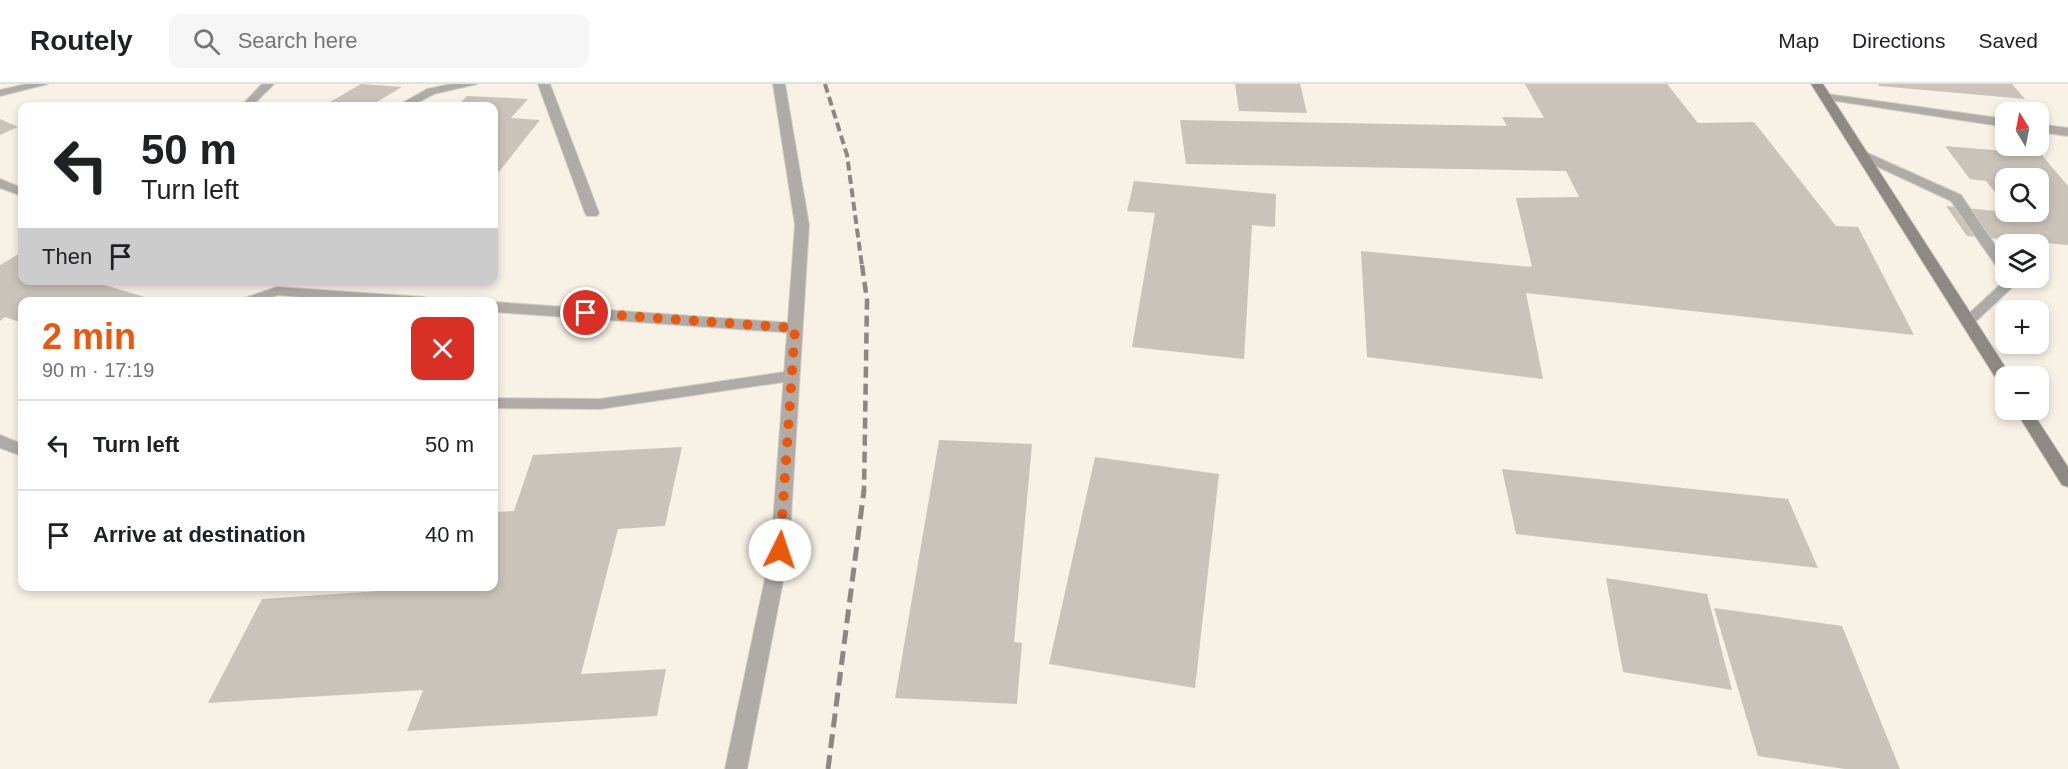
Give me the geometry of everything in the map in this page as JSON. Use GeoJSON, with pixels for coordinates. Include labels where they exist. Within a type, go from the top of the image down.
{"type":"FeatureCollection","features":[{"type":"Feature","properties":{"kind":"main road"},"geometry":{"type":"LineString","coordinates":[[1817,84],[1996,366]]}},
{"type":"Feature","properties":{"kind":"main road"},"geometry":{"type":"LineString","coordinates":[[2029,420],[2068,481]]}},
{"type":"Feature","properties":{"kind":"street"},"geometry":{"type":"LineString","coordinates":[[0,93],[42,84]]}},
{"type":"Feature","properties":{"kind":"street"},"geometry":{"type":"LineString","coordinates":[[250,102],[268,84]]}},
{"type":"Feature","properties":{"kind":"street"},"geometry":{"type":"LineString","coordinates":[[411,102],[431,92],[471,84]]}},
{"type":"Feature","properties":{"kind":"street"},"geometry":{"type":"LineString","coordinates":[[544,84],[592,213]]}},
{"type":"Feature","properties":{"kind":"street"},"geometry":{"type":"LineString","coordinates":[[736,769],[780,550],[802,225],[779,84]]}},
{"type":"Feature","properties":{"kind":"street"},"geometry":{"type":"LineString","coordinates":[[1827,97],[1995,121]]}},
{"type":"Feature","properties":{"kind":"street"},"geometry":{"type":"LineString","coordinates":[[2049,129],[2068,132]]}},
{"type":"Feature","properties":{"kind":"street"},"geometry":{"type":"LineString","coordinates":[[1863,155],[1956,198],[1995,256]]}},
{"type":"Feature","properties":{"kind":"street"},"geometry":{"type":"LineString","coordinates":[[0,183],[18,190]]}},
{"type":"Feature","properties":{"kind":"street"},"geometry":{"type":"LineString","coordinates":[[1968,321],[2004,288]]}},
{"type":"Feature","properties":{"kind":"street"},"geometry":{"type":"LineString","coordinates":[[257,297],[277,291],[357,297]]}},
{"type":"Feature","properties":{"kind":"street"},"geometry":{"type":"LineString","coordinates":[[498,307],[795,328]]}},
{"type":"Feature","properties":{"kind":"street"},"geometry":{"type":"LineString","coordinates":[[498,403],[600,404],[791,376]]}},
{"type":"Feature","properties":{"kind":"street"},"geometry":{"type":"LineString","coordinates":[[0,441],[18,448]]}},
{"type":"Feature","properties":{"kind":"building"},"geometry":{"type":"Polygon","coordinates":[[[361,84],[402,87],[377,102],[330,102],[361,84]]]}},
{"type":"Feature","properties":{"kind":"building"},"geometry":{"type":"Polygon","coordinates":[[[1235,84],[1300,84],[1307,113],[1239,111],[1235,84]]]}},
{"type":"Feature","properties":{"kind":"building"},"geometry":{"type":"Polygon","coordinates":[[[1525,84],[1667,84],[1698,123],[1754,122],[1836,226],[1858,227],[1914,335],[1526,293],[1543,379],[1367,357],[1361,251],[1532,267],[1516,198],[1579,197],[1566,171],[1186,164],[1180,120],[1507,126],[1502,117],[1544,118],[1525,84]]]}},
{"type":"Feature","properties":{"kind":"building"},"geometry":{"type":"Polygon","coordinates":[[[1878,84],[2012,84],[2025,99],[1879,86],[1878,84]]]}},
{"type":"Feature","properties":{"kind":"building"},"geometry":{"type":"Polygon","coordinates":[[[467,96],[528,99],[511,118],[540,120],[498,173],[498,102],[461,102],[467,96]]]}},
{"type":"Feature","properties":{"kind":"building"},"geometry":{"type":"Polygon","coordinates":[[[0,119],[18,127],[0,135],[0,119]]]}},
{"type":"Feature","properties":{"kind":"building"},"geometry":{"type":"Polygon","coordinates":[[[1945,146],[1995,150],[1995,156],[2043,156],[2068,186],[2068,245],[2049,243],[2049,234],[1995,234],[1995,238],[1967,236],[1946,206],[1995,211],[1995,222],[2049,222],[2049,168],[1995,168],[1995,192],[1986,181],[1970,179],[1945,146]]]}},
{"type":"Feature","properties":{"kind":"building"},"geometry":{"type":"Polygon","coordinates":[[[1134,181],[1276,194],[1275,227],[1252,225],[1244,359],[1132,347],[1155,213],[1127,211],[1134,181]]]}},
{"type":"Feature","properties":{"kind":"building"},"geometry":{"type":"Polygon","coordinates":[[[18,254],[18,285],[105,285],[145,297],[18,297],[18,322],[5,317],[0,321],[0,265],[18,254]]]}},
{"type":"Feature","properties":{"kind":"building"},"geometry":{"type":"Polygon","coordinates":[[[939,440],[1032,444],[1014,642],[1022,643],[1017,704],[895,698],[939,440]]]}},
{"type":"Feature","properties":{"kind":"building"},"geometry":{"type":"Polygon","coordinates":[[[682,447],[665,526],[618,529],[581,674],[666,669],[657,716],[407,731],[423,690],[208,703],[262,599],[379,591],[498,591],[498,512],[514,511],[533,455],[682,447]]]}},
{"type":"Feature","properties":{"kind":"building"},"geometry":{"type":"Polygon","coordinates":[[[1095,457],[1219,474],[1195,688],[1049,664],[1095,457]]]}},
{"type":"Feature","properties":{"kind":"building"},"geometry":{"type":"Polygon","coordinates":[[[1502,469],[1788,499],[1818,568],[1516,534],[1502,469]]]}},
{"type":"Feature","properties":{"kind":"building"},"geometry":{"type":"Polygon","coordinates":[[[1606,578],[1707,594],[1732,690],[1623,672],[1606,578]]]}},
{"type":"Feature","properties":{"kind":"building"},"geometry":{"type":"Polygon","coordinates":[[[1714,608],[1842,626],[1900,769],[1845,769],[1758,756],[1714,608]]]}},
{"type":"Feature","properties":{"kind":"railway"},"geometry":{"type":"LineString","coordinates":[[825,84],[847,155],[862,266]]}},
{"type":"Feature","properties":{"kind":"railway"},"geometry":{"type":"LineString","coordinates":[[862,265],[867,300],[864,491]]}},
{"type":"Feature","properties":{"kind":"railway"},"geometry":{"type":"LineString","coordinates":[[828,769],[864,490]]}},
{"type":"Feature","properties":{"kind":"route"},"geometry":{"type":"LineString","coordinates":[[586,313],[795,328],[780,550]]}}]}
